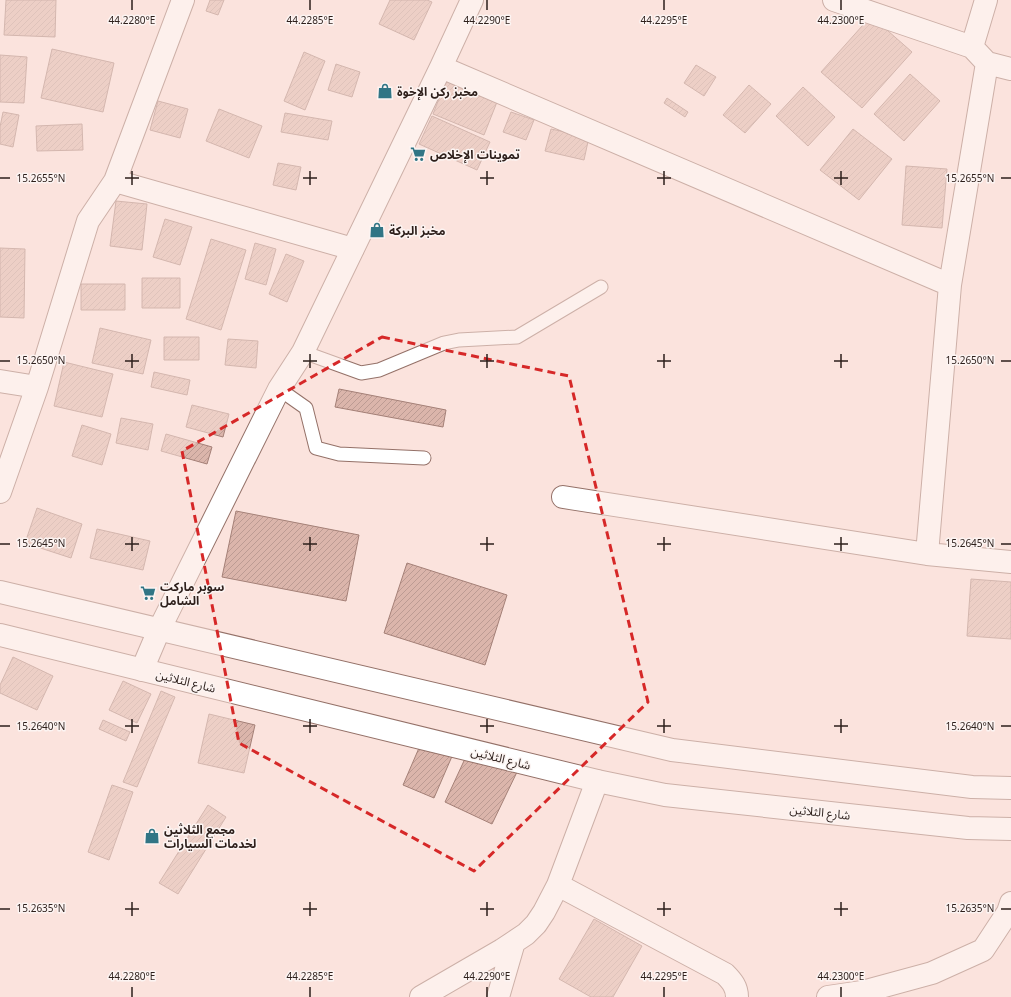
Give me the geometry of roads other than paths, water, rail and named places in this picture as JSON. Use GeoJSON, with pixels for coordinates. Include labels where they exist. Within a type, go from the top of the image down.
{"type":"FeatureCollection","features":[{"type":"Feature","properties":{"kind":"street"},"geometry":{"type":"LineString","coordinates":[[0,492],[37,387],[88,222],[115,181],[183,0]]}},
{"type":"Feature","properties":{"kind":"street"},"geometry":{"type":"LineString","coordinates":[[142,670],[159,630],[280,389],[302,352],[353,249],[442,67],[472,0]]}},
{"type":"Feature","properties":{"kind":"street"},"geometry":{"type":"LineString","coordinates":[[834,0],[979,55],[1011,69]]}},
{"type":"Feature","properties":{"kind":"street"},"geometry":{"type":"LineString","coordinates":[[927,554],[950,285],[986,0]]}},
{"type":"Feature","properties":{"kind":"street"},"geometry":{"type":"LineString","coordinates":[[442,67],[950,285]]}},
{"type":"Feature","properties":{"kind":"street"},"geometry":{"type":"LineString","coordinates":[[115,181],[353,249]]}},
{"type":"Feature","properties":{"kind":"street"},"geometry":{"type":"LineString","coordinates":[[0,381],[37,387]]}},
{"type":"Feature","properties":{"kind":"street"},"geometry":{"type":"LineString","coordinates":[[563,497],[927,554],[1011,562]]}},
{"type":"Feature","properties":{"kind":"street"},"geometry":{"type":"LineString","coordinates":[[0,592],[672,750],[972,787],[1011,788]]}},
{"type":"Feature","properties":{"kind":"street","name":"شارع الثلاثين"},"geometry":{"type":"LineString","coordinates":[[0,635],[597,781],[665,795],[968,828],[1011,829]]}},
{"type":"Feature","properties":{"kind":"street"},"geometry":{"type":"LineString","coordinates":[[421,997],[502,950],[526,934],[536,924],[558,885],[597,781]]}},
{"type":"Feature","properties":{"kind":"street"},"geometry":{"type":"LineString","coordinates":[[558,885],[725,974],[733,981],[737,991],[737,997]]}},
{"type":"Feature","properties":{"kind":"street"},"geometry":{"type":"LineString","coordinates":[[828,997],[862,992],[932,973],[983,950],[1008,912],[1011,903]]}},
{"type":"Feature","properties":{"kind":"street"},"geometry":{"type":"LineString","coordinates":[[498,997],[514,942]]}},
{"type":"Feature","properties":{"kind":"lane"},"geometry":{"type":"LineString","coordinates":[[302,352],[361,373],[379,370],[444,343],[459,340],[517,337],[601,287]]}},
{"type":"Feature","properties":{"kind":"lane"},"geometry":{"type":"LineString","coordinates":[[280,389],[306,408],[316,448],[339,454],[424,458]]}},
{"type":"Feature","properties":{"kind":"place","name":"مخبز ركن الإخوة"},"geometry":{"type":"Point","coordinates":[385,91]}},
{"type":"Feature","properties":{"kind":"place","name":"تموينات الإخلاص"},"geometry":{"type":"Point","coordinates":[418,154]}},
{"type":"Feature","properties":{"kind":"place","name":"مخبز البركة"},"geometry":{"type":"Point","coordinates":[377,230]}},
{"type":"Feature","properties":{"kind":"place","name":"سوبر ماركت الشامل"},"geometry":{"type":"Point","coordinates":[148,593]}},
{"type":"Feature","properties":{"kind":"place","name":"مجمع الثلاثين لخدمات السيارات"},"geometry":{"type":"Point","coordinates":[152,836]}}]}
